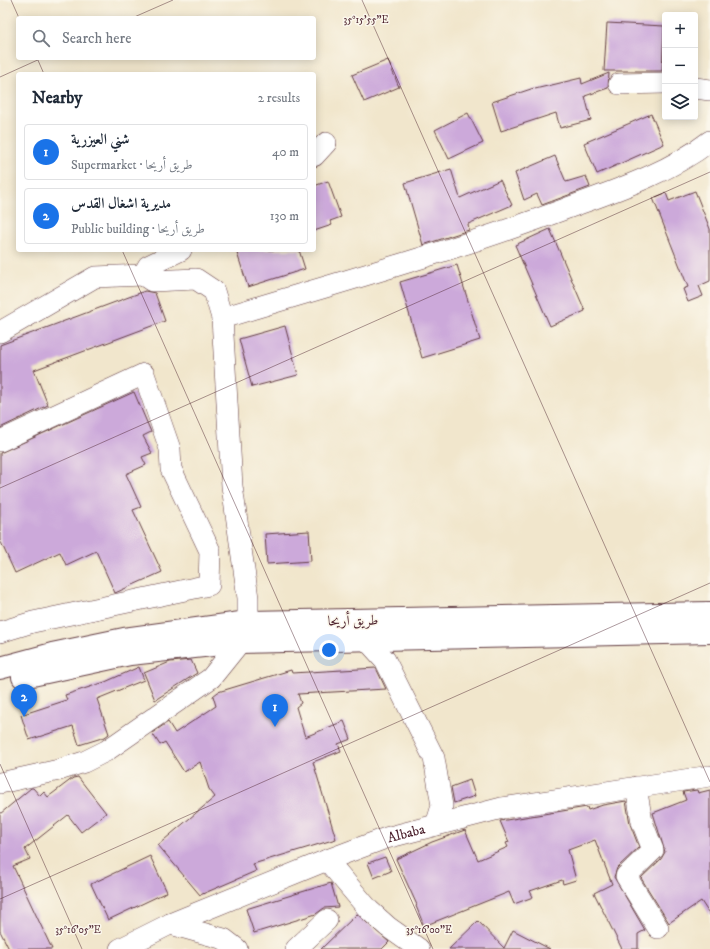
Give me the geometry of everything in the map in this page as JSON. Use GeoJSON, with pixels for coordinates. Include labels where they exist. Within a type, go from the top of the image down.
{"type":"FeatureCollection","features":[{"type":"Feature","properties":{"kind":"main road","name":"طريق أريحا"},"geometry":{"type":"LineString","coordinates":[[0,668],[52,654],[124,639],[248,622],[710,613]]}},
{"type":"Feature","properties":{"kind":"main road","name":"طريق أريحا"},"geometry":{"type":"LineString","coordinates":[[0,682],[130,654],[240,642],[710,632]]}},
{"type":"Feature","properties":{"kind":"street"},"geometry":{"type":"LineString","coordinates":[[618,84],[662,84]]}},
{"type":"Feature","properties":{"kind":"street"},"geometry":{"type":"LineString","coordinates":[[698,88],[710,90]]}},
{"type":"Feature","properties":{"kind":"street"},"geometry":{"type":"LineString","coordinates":[[222,318],[514,228],[645,178],[699,149],[710,141]]}},
{"type":"Feature","properties":{"kind":"street"},"geometry":{"type":"LineString","coordinates":[[143,275],[148,266],[177,252]]}},
{"type":"Feature","properties":{"kind":"street"},"geometry":{"type":"LineString","coordinates":[[0,332],[95,277],[143,275],[152,281],[196,279],[214,290],[222,318],[232,486],[248,598],[248,622],[240,642],[211,678],[106,751],[84,762],[59,770],[0,783]]}},
{"type":"Feature","properties":{"kind":"street"},"geometry":{"type":"LineString","coordinates":[[0,441],[144,374],[170,449],[171,469],[210,551],[209,585],[33,622],[0,632]]}},
{"type":"Feature","properties":{"kind":"street"},"geometry":{"type":"LineString","coordinates":[[366,639],[385,660],[434,758],[442,806],[436,825]]}},
{"type":"Feature","properties":{"kind":"street","name":"Albaba"},"geometry":{"type":"LineString","coordinates":[[120,949],[170,924],[327,860],[386,838],[502,808],[710,776]]}},
{"type":"Feature","properties":{"kind":"street"},"geometry":{"type":"LineString","coordinates":[[636,787],[642,822],[653,850],[626,876],[658,928]]}},
{"type":"Feature","properties":{"kind":"street"},"geometry":{"type":"LineString","coordinates":[[327,860],[369,910],[388,927],[419,949]]}},
{"type":"Feature","properties":{"kind":"street"},"geometry":{"type":"LineString","coordinates":[[296,949],[327,920]]}},
{"type":"Feature","properties":{"kind":"street"},"geometry":{"type":"LineString","coordinates":[[170,924],[224,939],[237,949]]}},
{"type":"Feature","properties":{"kind":"building"},"geometry":{"type":"Polygon","coordinates":[[[607,23],[662,26],[662,71],[604,71],[607,23]]]}},
{"type":"Feature","properties":{"kind":"building"},"geometry":{"type":"Polygon","coordinates":[[[388,60],[399,87],[364,102],[352,75],[388,60]]]}},
{"type":"Feature","properties":{"kind":"building"},"geometry":{"type":"Polygon","coordinates":[[[609,73],[608,88],[585,96],[591,120],[560,128],[556,113],[501,131],[492,102],[534,88],[581,78],[582,84],[609,73]]]}},
{"type":"Feature","properties":{"kind":"building"},"geometry":{"type":"Polygon","coordinates":[[[468,113],[483,143],[449,159],[435,130],[468,113]]]}},
{"type":"Feature","properties":{"kind":"building"},"geometry":{"type":"Polygon","coordinates":[[[651,114],[664,144],[597,174],[584,143],[651,114]]]}},
{"type":"Feature","properties":{"kind":"building"},"geometry":{"type":"Polygon","coordinates":[[[555,156],[566,182],[586,176],[590,187],[542,205],[537,194],[524,200],[515,173],[555,156]]]}},
{"type":"Feature","properties":{"kind":"building"},"geometry":{"type":"Polygon","coordinates":[[[451,169],[460,198],[500,180],[512,205],[468,224],[469,230],[423,245],[405,183],[451,169]]]}},
{"type":"Feature","properties":{"kind":"building"},"geometry":{"type":"Polygon","coordinates":[[[328,181],[341,217],[330,221],[332,225],[316,230],[316,185],[328,181]]]}},
{"type":"Feature","properties":{"kind":"building"},"geometry":{"type":"Polygon","coordinates":[[[695,191],[710,229],[710,281],[699,286],[703,296],[688,302],[683,289],[688,287],[653,198],[666,193],[669,201],[695,191]]]}},
{"type":"Feature","properties":{"kind":"building"},"geometry":{"type":"Polygon","coordinates":[[[550,229],[585,311],[550,326],[515,245],[550,229]]]}},
{"type":"Feature","properties":{"kind":"building"},"geometry":{"type":"Polygon","coordinates":[[[237,252],[300,252],[305,269],[248,287],[237,252]]]}},
{"type":"Feature","properties":{"kind":"building"},"geometry":{"type":"Polygon","coordinates":[[[457,265],[480,340],[422,358],[400,282],[457,265]]]}},
{"type":"Feature","properties":{"kind":"building"},"geometry":{"type":"Polygon","coordinates":[[[145,291],[155,293],[165,321],[34,370],[48,405],[0,428],[0,345],[145,291]]]}},
{"type":"Feature","properties":{"kind":"building"},"geometry":{"type":"Polygon","coordinates":[[[285,326],[298,375],[252,387],[239,339],[285,326]]]}},
{"type":"Feature","properties":{"kind":"building"},"geometry":{"type":"Polygon","coordinates":[[[134,392],[151,432],[143,436],[152,453],[142,457],[146,465],[126,474],[141,507],[133,510],[162,572],[115,593],[96,551],[66,565],[60,552],[15,573],[0,540],[0,453],[134,392]]]}},
{"type":"Feature","properties":{"kind":"building"},"geometry":{"type":"Polygon","coordinates":[[[309,531],[311,561],[267,564],[265,534],[309,531]]]}},
{"type":"Feature","properties":{"kind":"building"},"geometry":{"type":"Polygon","coordinates":[[[191,660],[197,673],[155,700],[144,673],[170,662],[191,660]]]}},
{"type":"Feature","properties":{"kind":"building"},"geometry":{"type":"Polygon","coordinates":[[[139,667],[144,680],[97,699],[109,734],[105,737],[79,745],[73,726],[29,740],[21,715],[67,700],[65,695],[105,682],[139,667]]]}},
{"type":"Feature","properties":{"kind":"building"},"geometry":{"type":"Polygon","coordinates":[[[376,668],[386,689],[298,694],[301,703],[296,707],[305,737],[344,721],[351,739],[338,744],[341,751],[313,762],[336,839],[253,864],[256,871],[200,895],[158,845],[215,797],[209,789],[200,762],[184,772],[165,742],[160,745],[152,733],[168,722],[175,733],[216,706],[213,696],[218,692],[291,670],[292,673],[376,668]]]}},
{"type":"Feature","properties":{"kind":"building"},"geometry":{"type":"Polygon","coordinates":[[[78,777],[106,813],[81,832],[68,815],[25,849],[30,859],[13,866],[52,949],[9,949],[0,931],[0,814],[31,788],[33,788],[40,796],[44,792],[48,797],[73,778],[78,777]]]}},
{"type":"Feature","properties":{"kind":"building"},"geometry":{"type":"Polygon","coordinates":[[[470,780],[475,796],[454,803],[451,787],[470,780]]]}},
{"type":"Feature","properties":{"kind":"building"},"geometry":{"type":"Polygon","coordinates":[[[697,790],[698,793],[710,790],[710,915],[701,901],[669,923],[641,878],[661,859],[665,852],[653,813],[686,800],[683,792],[697,790]]]}},
{"type":"Feature","properties":{"kind":"building"},"geometry":{"type":"Polygon","coordinates":[[[626,801],[630,824],[639,847],[617,868],[614,877],[645,930],[638,934],[638,949],[622,949],[594,893],[612,884],[595,840],[568,850],[576,880],[563,884],[562,880],[530,891],[533,897],[514,904],[509,892],[424,926],[416,906],[417,905],[396,859],[432,842],[465,830],[478,860],[508,847],[506,843],[509,842],[500,821],[587,807],[588,810],[603,805],[626,801]]]}},
{"type":"Feature","properties":{"kind":"building"},"geometry":{"type":"Polygon","coordinates":[[[150,856],[167,892],[108,920],[91,884],[150,856]]]}},
{"type":"Feature","properties":{"kind":"building"},"geometry":{"type":"Polygon","coordinates":[[[385,857],[391,871],[374,878],[368,863],[385,857]]]}},
{"type":"Feature","properties":{"kind":"building"},"geometry":{"type":"Polygon","coordinates":[[[331,883],[338,907],[324,908],[316,914],[254,933],[246,909],[331,883]]]}},
{"type":"Feature","properties":{"kind":"building"},"geometry":{"type":"Polygon","coordinates":[[[357,914],[389,942],[382,949],[321,949],[357,914]]]}},
{"type":"Feature","properties":{"kind":"building"},"geometry":{"type":"Polygon","coordinates":[[[478,921],[504,948],[513,930],[550,949],[449,949],[478,921]]]}},
{"type":"Feature","properties":{"kind":"place","name":"مديرية اشغال القدس"},"geometry":{"type":"Point","coordinates":[24,717]}},
{"type":"Feature","properties":{"kind":"place","name":"شني العيزرية"},"geometry":{"type":"Point","coordinates":[275,727]}}]}
